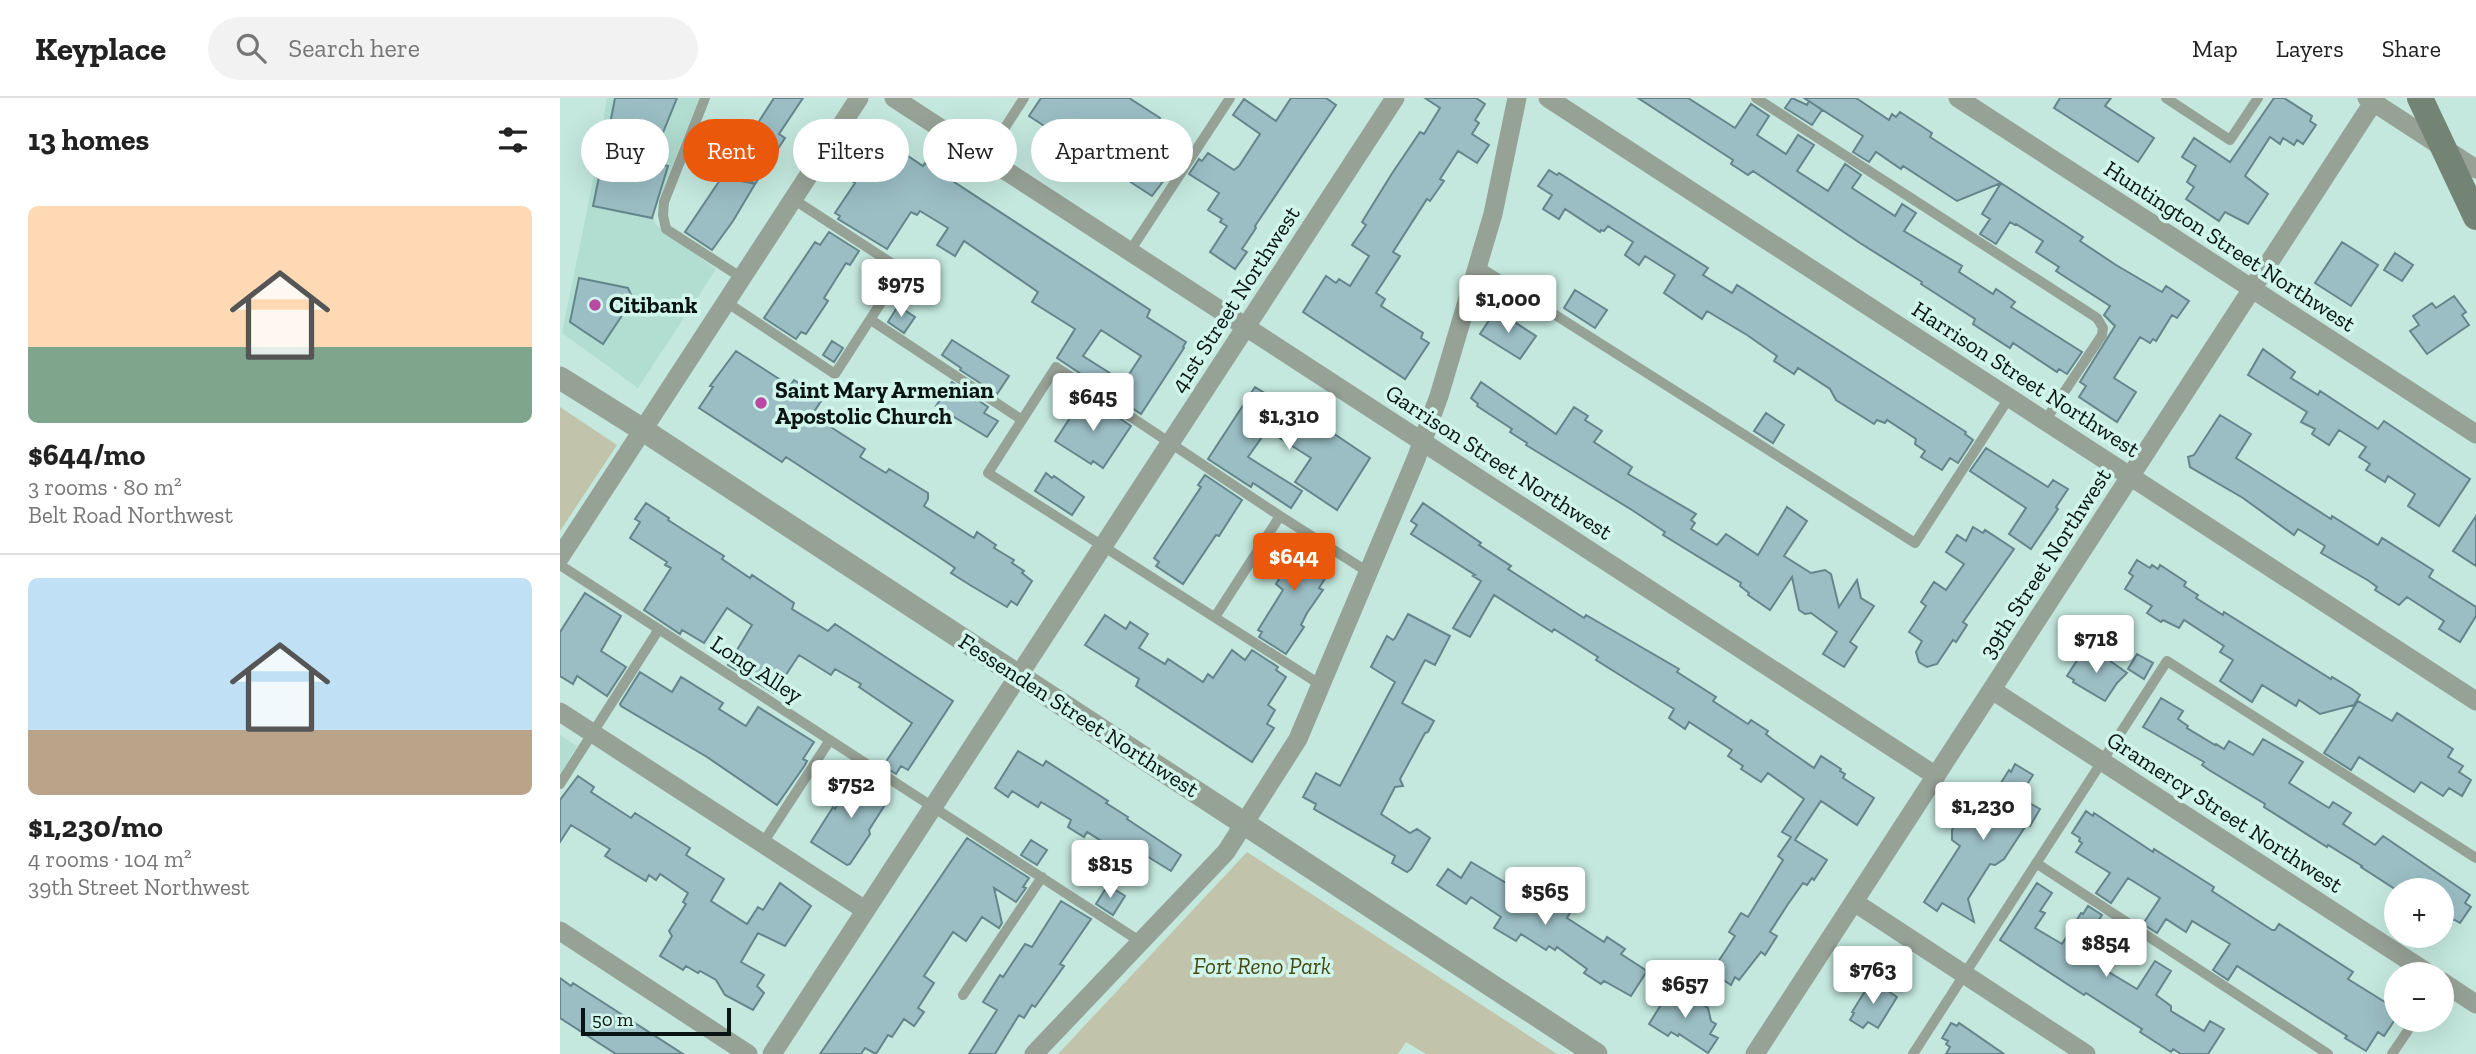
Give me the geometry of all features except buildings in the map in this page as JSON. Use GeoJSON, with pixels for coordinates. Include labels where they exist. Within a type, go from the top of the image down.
{"type":"FeatureCollection","features":[{"type":"Feature","properties":{"kind":"main road"},"geometry":{"type":"LineString","coordinates":[[2420,98],[2476,218]]}},
{"type":"Feature","properties":{"kind":"street"},"geometry":{"type":"LineString","coordinates":[[560,557],[859,98]]}},
{"type":"Feature","properties":{"kind":"street","name":"Garrison Street Northwest"},"geometry":{"type":"LineString","coordinates":[[894,98],[926,119]]}},
{"type":"Feature","properties":{"kind":"street","name":"41st Street Northwest"},"geometry":{"type":"LineString","coordinates":[[772,1054],[1395,98]]}},
{"type":"Feature","properties":{"kind":"street"},"geometry":{"type":"LineString","coordinates":[[1034,1054],[1226,852],[1294,746],[1423,442],[1439,396],[1501,179],[1517,98]]}},
{"type":"Feature","properties":{"kind":"street","name":"Harrison Street Northwest"},"geometry":{"type":"LineString","coordinates":[[1549,98],[2476,701]]}},
{"type":"Feature","properties":{"kind":"street","name":"Huntington Street Northwest"},"geometry":{"type":"LineString","coordinates":[[1958,98],[2476,434]]}},
{"type":"Feature","properties":{"kind":"street"},"geometry":{"type":"LineString","coordinates":[[2372,99],[2476,169]]}},
{"type":"Feature","properties":{"kind":"street","name":"39th Street Northwest"},"geometry":{"type":"LineString","coordinates":[[1755,1054],[2252,291],[2372,99]]}},
{"type":"Feature","properties":{"kind":"street","name":"Garrison Street Northwest"},"geometry":{"type":"LineString","coordinates":[[1017,178],[1936,776]]}},
{"type":"Feature","properties":{"kind":"street","name":"Fessenden Street Northwest"},"geometry":{"type":"LineString","coordinates":[[560,378],[643,429],[1596,1054]]}},
{"type":"Feature","properties":{"kind":"street","name":"Gramercy Street Northwest"},"geometry":{"type":"LineString","coordinates":[[1992,690],[2411,962]]}},
{"type":"Feature","properties":{"kind":"street"},"geometry":{"type":"LineString","coordinates":[[560,712],[865,910]]}},
{"type":"Feature","properties":{"kind":"street"},"geometry":{"type":"LineString","coordinates":[[1854,902],[2086,1054]]}},
{"type":"Feature","properties":{"kind":"street"},"geometry":{"type":"LineString","coordinates":[[560,931],[748,1054]]}},
{"type":"Feature","properties":{"kind":"street"},"geometry":{"type":"LineString","coordinates":[[2454,990],[2476,1004]]}},
{"type":"Feature","properties":{"kind":"lane"},"geometry":{"type":"LineString","coordinates":[[705,98],[664,202],[663,215],[666,229],[742,278]]}},
{"type":"Feature","properties":{"kind":"lane"},"geometry":{"type":"LineString","coordinates":[[1011,119],[1024,98]]}},
{"type":"Feature","properties":{"kind":"lane"},"geometry":{"type":"LineString","coordinates":[[1130,251],[1230,98]]}},
{"type":"Feature","properties":{"kind":"lane"},"geometry":{"type":"LineString","coordinates":[[1756,98],[2097,318],[2103,328],[2102,335],[2045,421]]}},
{"type":"Feature","properties":{"kind":"lane"},"geometry":{"type":"LineString","coordinates":[[2166,98],[2230,140],[2258,98]]}},
{"type":"Feature","properties":{"kind":"lane"},"geometry":{"type":"LineString","coordinates":[[726,302],[835,374],[871,320],[902,270],[793,199]]}},
{"type":"Feature","properties":{"kind":"lane"},"geometry":{"type":"LineString","coordinates":[[1478,266],[1915,543],[2009,398]]}},
{"type":"Feature","properties":{"kind":"lane"},"geometry":{"type":"LineString","coordinates":[[871,320],[1021,420]]}},
{"type":"Feature","properties":{"kind":"lane"},"geometry":{"type":"LineString","coordinates":[[1321,685],[988,473],[1056,367],[1368,572]]}},
{"type":"Feature","properties":{"kind":"lane"},"geometry":{"type":"LineString","coordinates":[[1214,617],[1280,516]]}},
{"type":"Feature","properties":{"kind":"lane","name":"Long Alley"},"geometry":{"type":"LineString","coordinates":[[560,565],[1141,942]]}},
{"type":"Feature","properties":{"kind":"lane"},"geometry":{"type":"LineString","coordinates":[[560,784],[659,629]]}},
{"type":"Feature","properties":{"kind":"lane"},"geometry":{"type":"LineString","coordinates":[[1913,1054],[2167,662],[2476,858]]}},
{"type":"Feature","properties":{"kind":"lane"},"geometry":{"type":"LineString","coordinates":[[763,844],[830,740]]}},
{"type":"Feature","properties":{"kind":"lane"},"geometry":{"type":"LineString","coordinates":[[2036,863],[2328,1054]]}},
{"type":"Feature","properties":{"kind":"lane"},"geometry":{"type":"LineString","coordinates":[[963,995],[1042,877]]}},
{"type":"Feature","properties":{"kind":"lane"},"geometry":{"type":"LineString","coordinates":[[2392,1054],[2407,1032]]}},
{"type":"Feature","properties":{"kind":"shaded area"},"geometry":{"type":"Polygon","coordinates":[[[607,98],[699,98],[691,119],[683,119],[683,139],[669,174],[669,119],[604,119],[607,98]]]}},
{"type":"Feature","properties":{"kind":"shaded area"},"geometry":{"type":"Polygon","coordinates":[[[593,182],[666,182],[653,215],[655,224],[716,269],[638,388],[562,333],[593,182]]]}},
{"type":"Feature","properties":{"kind":"shaded area"},"geometry":{"type":"Polygon","coordinates":[[[560,735],[577,746],[560,774],[560,735]]]}},
{"type":"Feature","properties":{"kind":"green space"},"geometry":{"type":"Polygon","coordinates":[[[560,407],[617,445],[560,531],[560,407]]]}},
{"type":"Feature","properties":{"kind":"green space","name":"Fort Reno Park"},"geometry":{"type":"Polygon","coordinates":[[[1247,852],[1557,1054],[1426,1054],[1406,1042],[1398,1054],[1058,1054],[1247,852]]]}},
{"type":"Feature","properties":{"kind":"place","name":"Citibank"},"geometry":{"type":"Point","coordinates":[595,305]}},
{"type":"Feature","properties":{"kind":"place","name":"Saint Mary Armenian Apostolic Church"},"geometry":{"type":"Point","coordinates":[761,403]}}]}
